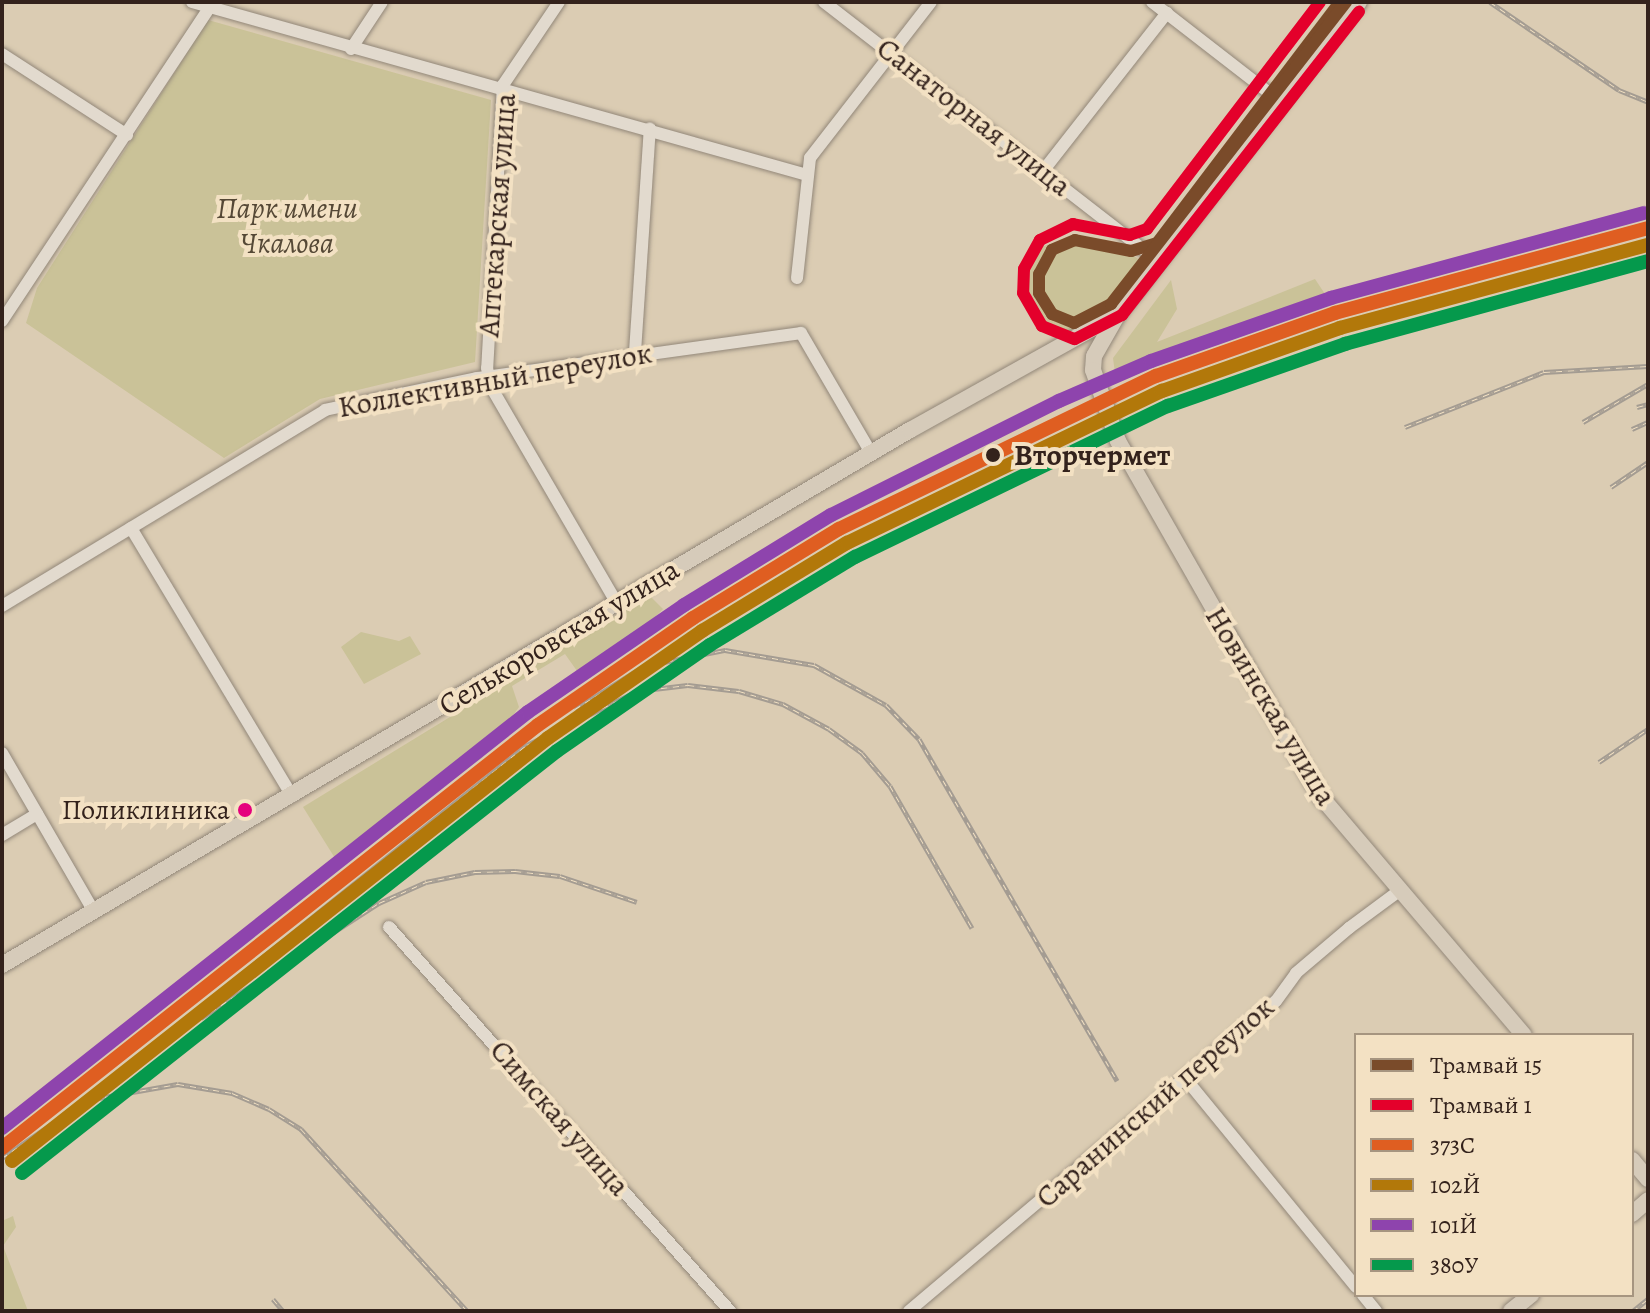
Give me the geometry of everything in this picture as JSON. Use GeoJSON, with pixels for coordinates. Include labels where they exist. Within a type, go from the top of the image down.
{"type":"FeatureCollection","features":[{"type":"Feature","properties":{"kind":"main road"},"geometry":{"type":"LineString","coordinates":[[1093,370],[1103,337],[1118,314],[1359,2]]}},
{"type":"Feature","properties":{"kind":"main road","name":"Селькоровская улица"},"geometry":{"type":"LineString","coordinates":[[2,965],[871,453],[1118,314]]}},
{"type":"Feature","properties":{"kind":"main road"},"geometry":{"type":"LineString","coordinates":[[1062,344],[1082,352],[1093,370]]}},
{"type":"Feature","properties":{"kind":"main road","name":"Новинская улица"},"geometry":{"type":"LineString","coordinates":[[1093,370],[1118,441],[1322,798],[1522,1033]]}},
{"type":"Feature","properties":{"kind":"main road"},"geometry":{"type":"LineString","coordinates":[[1634,1162],[1648,1179]]}},
{"type":"Feature","properties":{"kind":"main road"},"geometry":{"type":"LineString","coordinates":[[1511,1311],[1528,1297]]}},
{"type":"Feature","properties":{"kind":"street"},"geometry":{"type":"LineString","coordinates":[[192,2],[211,5],[351,49],[503,85],[807,175]]}},
{"type":"Feature","properties":{"kind":"street"},"geometry":{"type":"LineString","coordinates":[[351,49],[382,2]]}},
{"type":"Feature","properties":{"kind":"street","name":"Аптекарская улица"},"geometry":{"type":"LineString","coordinates":[[559,2],[503,85],[488,377],[616,602]]}},
{"type":"Feature","properties":{"kind":"street","name":"Санаторная улица"},"geometry":{"type":"LineString","coordinates":[[824,2],[1160,263]]}},
{"type":"Feature","properties":{"kind":"street"},"geometry":{"type":"LineString","coordinates":[[797,278],[810,158],[931,2]]}},
{"type":"Feature","properties":{"kind":"street"},"geometry":{"type":"LineString","coordinates":[[1152,2],[1282,103]]}},
{"type":"Feature","properties":{"kind":"street"},"geometry":{"type":"LineString","coordinates":[[2,321],[6,306],[127,135],[211,5]]}},
{"type":"Feature","properties":{"kind":"street"},"geometry":{"type":"LineString","coordinates":[[1043,171],[1167,13]]}},
{"type":"Feature","properties":{"kind":"street"},"geometry":{"type":"LineString","coordinates":[[2,54],[127,135]]}},
{"type":"Feature","properties":{"kind":"street"},"geometry":{"type":"LineString","coordinates":[[635,352],[650,129]]}},
{"type":"Feature","properties":{"kind":"street","name":"Коллективный переулок"},"geometry":{"type":"LineString","coordinates":[[2,606],[325,410],[488,377],[635,352],[801,333],[871,453]]}},
{"type":"Feature","properties":{"kind":"street"},"geometry":{"type":"LineString","coordinates":[[131,528],[292,796]]}},
{"type":"Feature","properties":{"kind":"street"},"geometry":{"type":"LineString","coordinates":[[2,753],[94,912]]}},
{"type":"Feature","properties":{"kind":"street"},"geometry":{"type":"LineString","coordinates":[[2,835],[37,814]]}},
{"type":"Feature","properties":{"kind":"street","name":"Саранинский переулок"},"geometry":{"type":"LineString","coordinates":[[909,1311],[1276,1001],[1296,973],[1399,891]]}},
{"type":"Feature","properties":{"kind":"street","name":"Симская улица"},"geometry":{"type":"LineString","coordinates":[[389,927],[730,1311]]}},
{"type":"Feature","properties":{"kind":"street"},"geometry":{"type":"LineString","coordinates":[[1185,1078],[1354,1285]]}},
{"type":"Feature","properties":{"kind":"green space"},"geometry":{"type":"Polygon","coordinates":[[[1332,2],[1353,2],[1278,94],[1268,87],[1332,2]]]}},
{"type":"Feature","properties":{"kind":"green space","name":"Парк имени Чкалова"},"geometry":{"type":"Polygon","coordinates":[[[208,20],[491,100],[475,362],[320,399],[224,458],[26,323],[37,288],[208,20]]]}},
{"type":"Feature","properties":{"kind":"green space"},"geometry":{"type":"Polygon","coordinates":[[[1076,236],[1117,244],[1148,266],[1106,314],[1056,338],[1029,300],[1028,271],[1034,249],[1076,236]]]}},
{"type":"Feature","properties":{"kind":"green space"},"geometry":{"type":"Polygon","coordinates":[[[1315,279],[1327,297],[1116,381],[1113,358],[1171,280],[1177,309],[1157,342],[1315,279]]]}},
{"type":"Feature","properties":{"kind":"green space"},"geometry":{"type":"Polygon","coordinates":[[[649,595],[663,609],[618,656],[582,678],[565,654],[512,686],[519,707],[482,758],[413,804],[338,863],[303,807],[649,595]]]}},
{"type":"Feature","properties":{"kind":"green space"},"geometry":{"type":"Polygon","coordinates":[[[361,632],[399,641],[410,636],[421,654],[364,684],[341,647],[361,632]]]}},
{"type":"Feature","properties":{"kind":"green space"},"geometry":{"type":"Polygon","coordinates":[[[13,1216],[16,1227],[3,1246],[28,1311],[2,1311],[2,1221],[13,1216]]]}},
{"type":"Feature","properties":{"kind":"railway"},"geometry":{"type":"LineString","coordinates":[[1490,2],[1619,90],[1648,102]]}},
{"type":"Feature","properties":{"kind":"railway"},"geometry":{"type":"LineString","coordinates":[[1405,427],[1544,372],[1648,366]]}},
{"type":"Feature","properties":{"kind":"railway"},"geometry":{"type":"LineString","coordinates":[[1583,422],[1648,384]]}},
{"type":"Feature","properties":{"kind":"railway"},"geometry":{"type":"LineString","coordinates":[[1637,407],[1648,404]]}},
{"type":"Feature","properties":{"kind":"railway"},"geometry":{"type":"LineString","coordinates":[[1632,429],[1648,422]]}},
{"type":"Feature","properties":{"kind":"railway"},"geometry":{"type":"LineString","coordinates":[[1611,487],[1648,462]]}},
{"type":"Feature","properties":{"kind":"railway"},"geometry":{"type":"LineString","coordinates":[[575,709],[644,666],[725,650],[814,665],[886,705],[919,739],[1117,1081]]}},
{"type":"Feature","properties":{"kind":"railway"},"geometry":{"type":"LineString","coordinates":[[146,1051],[527,745],[637,691],[688,685],[739,691],[783,704],[829,729],[862,753],[890,786],[972,928]]}},
{"type":"Feature","properties":{"kind":"railway"},"geometry":{"type":"LineString","coordinates":[[1599,762],[1648,729]]}},
{"type":"Feature","properties":{"kind":"railway"},"geometry":{"type":"LineString","coordinates":[[201,1018],[379,903],[426,882],[475,872],[515,871],[560,876],[637,902]]}},
{"type":"Feature","properties":{"kind":"railway"},"geometry":{"type":"LineString","coordinates":[[58,1119],[153,1047]]}},
{"type":"Feature","properties":{"kind":"railway"},"geometry":{"type":"LineString","coordinates":[[93,1099],[178,1084],[232,1093],[269,1109],[301,1129],[467,1311]]}},
{"type":"Feature","properties":{"kind":"railway"},"geometry":{"type":"LineString","coordinates":[[2,1158],[65,1115]]}},
{"type":"Feature","properties":{"kind":"railway"},"geometry":{"type":"LineString","coordinates":[[273,1299],[283,1311]]}},
{"type":"Feature","properties":{"kind":"railway"},"geometry":{"type":"LineString","coordinates":[[1633,1311],[1648,1299]]}},
{"type":"Feature","properties":{"kind":"tram line","name":"1"},"geometry":{"type":"LineString","coordinates":[[1320,2],[1147,229],[1130,235],[1073,224],[1040,240],[1024,269],[1023,293],[1042,326],[1075,339],[1122,315],[1359,12]]}},
{"type":"Feature","properties":{"kind":"tram line","name":"15"},"geometry":{"type":"LineString","coordinates":[[1340,2],[1157,243],[1131,251],[1075,240],[1052,250],[1039,274],[1039,293],[1052,314],[1074,323],[1111,304],[1346,2]]}},
{"type":"Feature","properties":{"kind":"transit line","name":"101Й"},"geometry":{"type":"LineString","coordinates":[[2,1128],[528,712],[684,605],[831,515],[1059,401],[1151,361],[1331,298],[1644,213]]}},
{"type":"Feature","properties":{"kind":"transit line","name":"373C"},"geometry":{"type":"LineString","coordinates":[[2,1148],[538,725],[693,618],[839,529],[1156,376],[1335,313],[1648,228]]}},
{"type":"Feature","properties":{"kind":"transit line","name":"102Й"},"geometry":{"type":"LineString","coordinates":[[12,1161],[548,738],[702,631],[847,543],[1162,391],[1340,328],[1648,245]]}},
{"type":"Feature","properties":{"kind":"transit line","name":"380У"},"geometry":{"type":"LineString","coordinates":[[22,1173],[557,751],[710,645],[855,557],[1168,406],[1345,344],[1648,261]]}},
{"type":"Feature","properties":{"kind":"place","name":"Вторчермет"},"geometry":{"type":"Point","coordinates":[993,455]}},
{"type":"Feature","properties":{"kind":"place","name":"Поликлиника"},"geometry":{"type":"Point","coordinates":[245,810]}}]}
